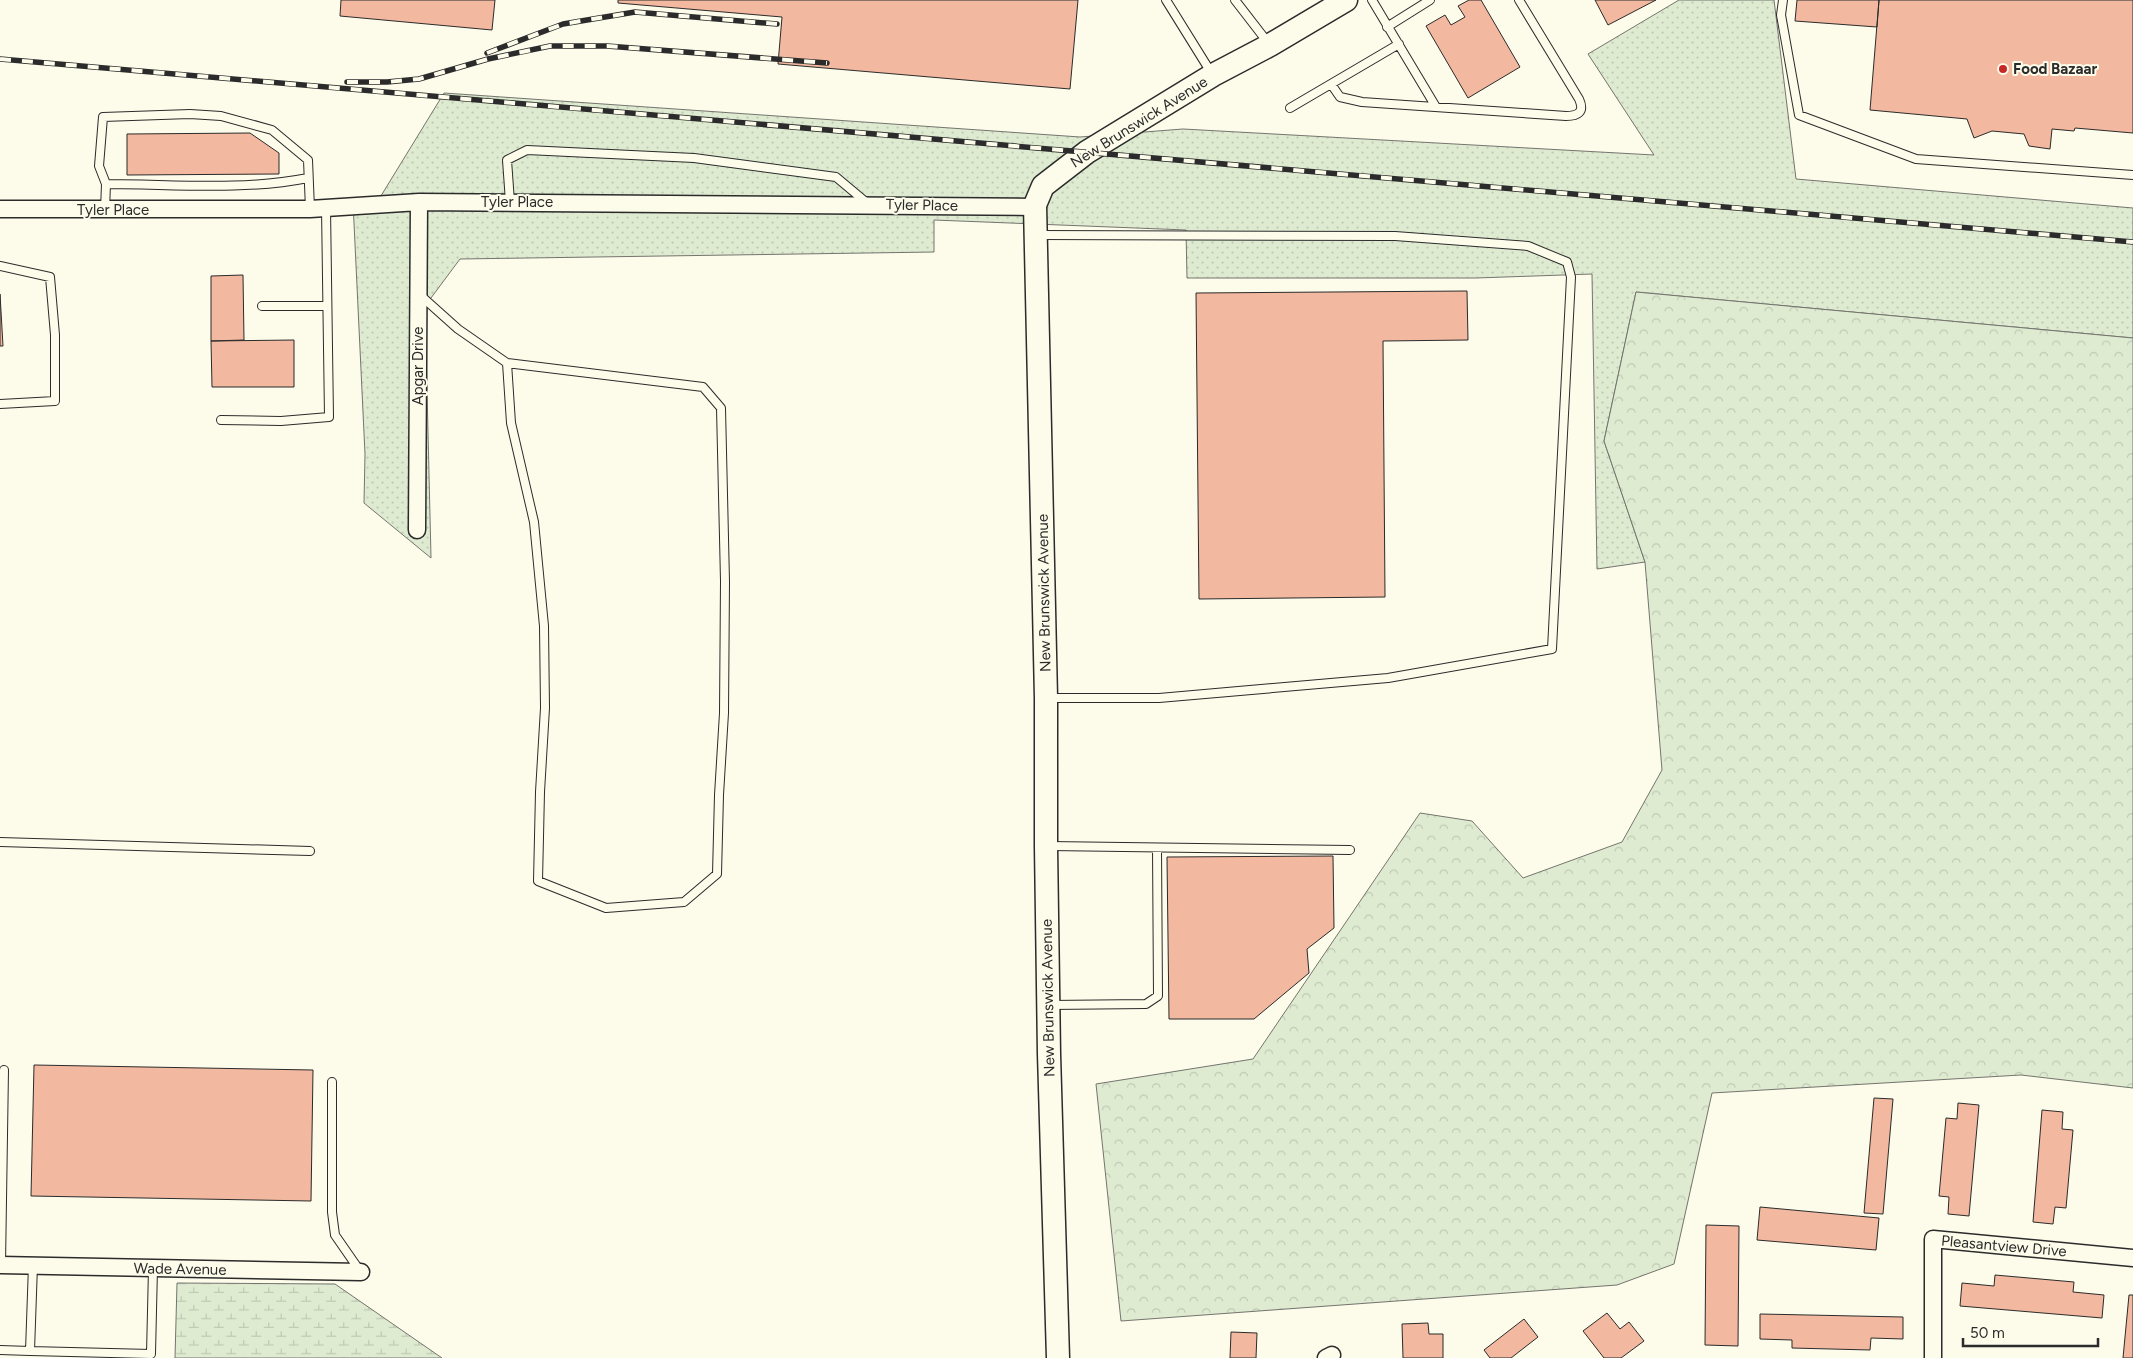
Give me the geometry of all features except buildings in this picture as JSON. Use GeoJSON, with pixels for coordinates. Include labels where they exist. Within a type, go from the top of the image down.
{"type":"FeatureCollection","features":[{"type":"Feature","properties":{"kind":"street","name":"New Brunswick Avenue"},"geometry":{"type":"LineString","coordinates":[[1058,1358],[1048,1005],[1046,698],[1035,207],[1043,186],[1087,152],[1214,75],[1270,45],[1346,0]]}},
{"type":"Feature","properties":{"kind":"street","name":"Tyler Place"},"geometry":{"type":"LineString","coordinates":[[0,209],[318,208],[420,202],[868,204],[1035,207]]}},
{"type":"Feature","properties":{"kind":"street","name":"Apgar Drive"},"geometry":{"type":"LineString","coordinates":[[417,530],[420,202]]}},
{"type":"Feature","properties":{"kind":"street","name":"Pleasantview Drive"},"geometry":{"type":"LineString","coordinates":[[1933,1358],[1933,1239],[2133,1258]]}},
{"type":"Feature","properties":{"kind":"street","name":"Wade Avenue"},"geometry":{"type":"LineString","coordinates":[[0,1265],[361,1272]]}},
{"type":"Feature","properties":{"kind":"lane"},"geometry":{"type":"LineString","coordinates":[[1166,0],[1214,75]]}},
{"type":"Feature","properties":{"kind":"lane"},"geometry":{"type":"LineString","coordinates":[[1235,0],[1270,45]]}},
{"type":"Feature","properties":{"kind":"lane"},"geometry":{"type":"LineString","coordinates":[[1372,0],[1436,107]]}},
{"type":"Feature","properties":{"kind":"lane"},"geometry":{"type":"LineString","coordinates":[[1387,27],[1430,0]]}},
{"type":"Feature","properties":{"kind":"lane"},"geometry":{"type":"LineString","coordinates":[[1331,84],[1340,96],[1354,100],[1566,116],[1580,114],[1582,110],[1579,99],[1519,0]]}},
{"type":"Feature","properties":{"kind":"lane"},"geometry":{"type":"LineString","coordinates":[[1783,0],[1781,15],[1799,116],[1916,159],[2133,174]]}},
{"type":"Feature","properties":{"kind":"lane"},"geometry":{"type":"LineString","coordinates":[[1290,108],[1399,44]]}},
{"type":"Feature","properties":{"kind":"lane"},"geometry":{"type":"LineString","coordinates":[[105,210],[106,184],[99,166],[103,117],[190,114],[221,116],[272,130],[308,160],[308,178],[318,208],[329,350],[329,417],[281,421],[221,420]]}},
{"type":"Feature","properties":{"kind":"lane"},"geometry":{"type":"LineString","coordinates":[[510,202],[507,160],[527,150],[694,158],[836,177],[868,204]]}},
{"type":"Feature","properties":{"kind":"lane"},"geometry":{"type":"LineString","coordinates":[[106,184],[205,186],[286,182],[308,178]]}},
{"type":"Feature","properties":{"kind":"lane"},"geometry":{"type":"LineString","coordinates":[[1036,235],[1395,236],[1518,245],[1528,246],[1567,262],[1571,277],[1552,649],[1388,678],[1159,698],[1046,698]]}},
{"type":"Feature","properties":{"kind":"lane"},"geometry":{"type":"LineString","coordinates":[[0,266],[50,278],[55,335],[55,401],[0,404]]}},
{"type":"Feature","properties":{"kind":"lane"},"geometry":{"type":"LineString","coordinates":[[418,293],[458,329],[507,363],[703,387],[721,408],[725,581],[724,712],[717,874],[684,902],[606,908],[538,881],[540,792],[545,708],[544,626],[534,522],[511,423],[507,363]]}},
{"type":"Feature","properties":{"kind":"lane"},"geometry":{"type":"LineString","coordinates":[[262,306],[326,306]]}},
{"type":"Feature","properties":{"kind":"lane"},"geometry":{"type":"LineString","coordinates":[[0,842],[310,851]]}},
{"type":"Feature","properties":{"kind":"lane"},"geometry":{"type":"LineString","coordinates":[[1046,846],[1350,850]]}},
{"type":"Feature","properties":{"kind":"lane"},"geometry":{"type":"LineString","coordinates":[[1048,1005],[1146,1004],[1158,996],[1157,848]]}},
{"type":"Feature","properties":{"kind":"lane"},"geometry":{"type":"LineString","coordinates":[[0,1265],[4,1070]]}},
{"type":"Feature","properties":{"kind":"lane"},"geometry":{"type":"LineString","coordinates":[[332,1082],[332,1212],[335,1235],[361,1272]]}},
{"type":"Feature","properties":{"kind":"lane"},"geometry":{"type":"LineString","coordinates":[[30,1351],[33,1265]]}},
{"type":"Feature","properties":{"kind":"lane"},"geometry":{"type":"LineString","coordinates":[[0,1350],[151,1354],[153,1268]]}},
{"type":"Feature","properties":{"kind":"green space"},"geometry":{"type":"Polygon","coordinates":[[[1679,0],[1774,0],[1796,179],[2133,208],[2133,338],[1636,292],[1604,441],[1645,562],[1597,569],[1592,274],[1476,278],[1187,278],[1186,230],[934,220],[934,252],[460,259],[425,306],[431,558],[364,503],[365,454],[353,202],[376,204],[444,93],[1080,137],[1183,129],[1654,155],[1588,54],[1679,0]]]}},
{"type":"Feature","properties":{"kind":"green space"},"geometry":{"type":"Polygon","coordinates":[[[1636,292],[2133,338],[2133,1088],[2021,1075],[1712,1093],[1674,1264],[1617,1285],[1121,1321],[1096,1084],[1253,1059],[1420,813],[1472,821],[1523,878],[1622,842],[1662,770],[1645,562],[1604,441],[1636,292]]]}},
{"type":"Feature","properties":{"kind":"green space"},"geometry":{"type":"Polygon","coordinates":[[[177,1283],[335,1284],[442,1358],[175,1358],[177,1283]]]}},
{"type":"Feature","properties":{"kind":"railway"},"geometry":{"type":"LineString","coordinates":[[487,53],[563,24],[635,12],[777,24]]}},
{"type":"Feature","properties":{"kind":"railway"},"geometry":{"type":"LineString","coordinates":[[347,82],[387,82],[419,79],[488,59],[550,46],[607,46],[827,63]]}},
{"type":"Feature","properties":{"kind":"railway"},"geometry":{"type":"LineString","coordinates":[[0,59],[2133,242]]}},
{"type":"Feature","properties":{"kind":"place","name":"Food Bazaar"},"geometry":{"type":"Point","coordinates":[2003,69]}}]}
